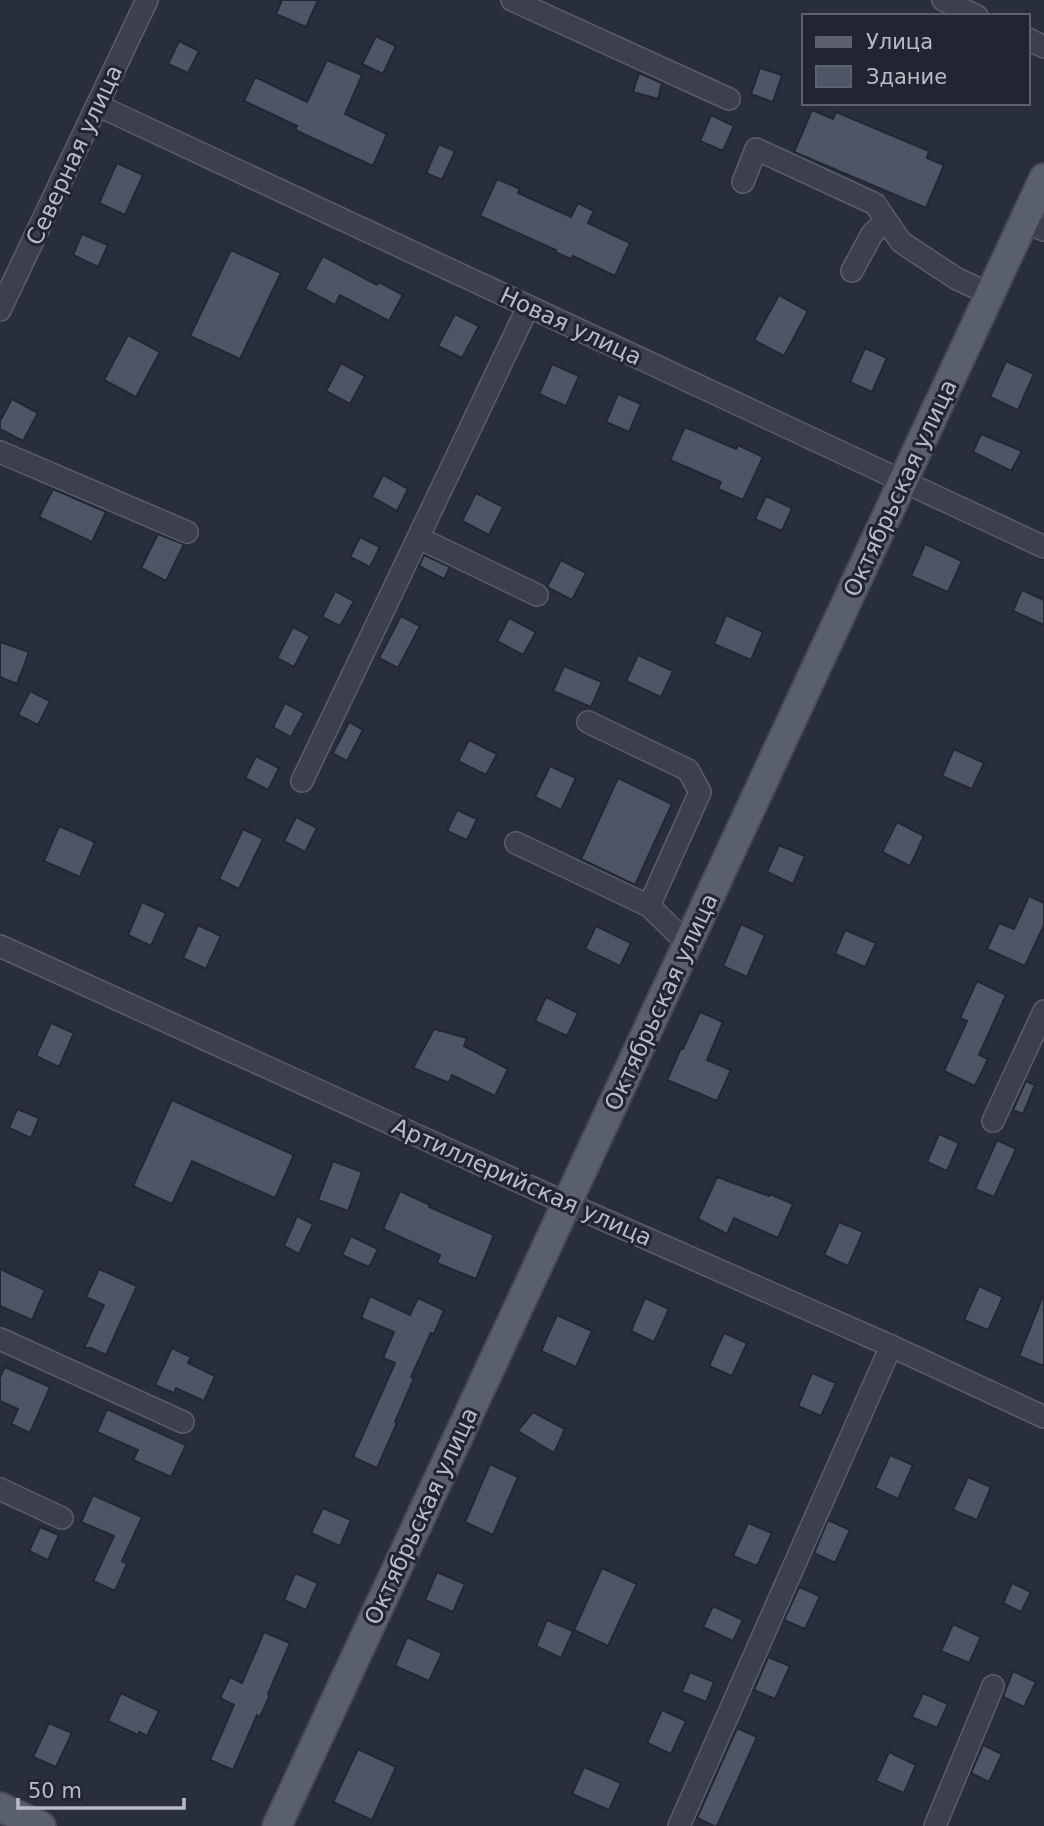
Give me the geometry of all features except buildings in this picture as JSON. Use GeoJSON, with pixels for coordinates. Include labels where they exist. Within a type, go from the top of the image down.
{"type":"FeatureCollection","features":[{"type":"Feature","properties":{"kind":"main road","name":"Октябрьская улица"},"geometry":{"type":"LineString","coordinates":[[277,1826],[990,294],[1034,225],[1044,178]]}},
{"type":"Feature","properties":{"kind":"main road"},"geometry":{"type":"LineString","coordinates":[[0,1807],[41,1826]]}},
{"type":"Feature","properties":{"kind":"street","name":"Северная улица"},"geometry":{"type":"LineString","coordinates":[[0,310],[7,276],[97,105],[147,0]]}},
{"type":"Feature","properties":{"kind":"street"},"geometry":{"type":"LineString","coordinates":[[512,0],[729,99]]}},
{"type":"Feature","properties":{"kind":"street"},"geometry":{"type":"LineString","coordinates":[[943,0],[973,14]]}},
{"type":"Feature","properties":{"kind":"street","name":"Новая улица"},"geometry":{"type":"LineString","coordinates":[[97,105],[1044,547]]}},
{"type":"Feature","properties":{"kind":"street"},"geometry":{"type":"LineString","coordinates":[[743,182],[756,149],[874,204],[901,242],[957,279],[990,294]]}},
{"type":"Feature","properties":{"kind":"street"},"geometry":{"type":"LineString","coordinates":[[852,271],[872,233],[887,221]]}},
{"type":"Feature","properties":{"kind":"street"},"geometry":{"type":"LineString","coordinates":[[302,781],[528,307]]}},
{"type":"Feature","properties":{"kind":"street"},"geometry":{"type":"LineString","coordinates":[[0,452],[187,532]]}},
{"type":"Feature","properties":{"kind":"street"},"geometry":{"type":"LineString","coordinates":[[419,538],[537,596]]}},
{"type":"Feature","properties":{"kind":"street"},"geometry":{"type":"LineString","coordinates":[[588,722],[688,770],[700,792],[649,906]]}},
{"type":"Feature","properties":{"kind":"street"},"geometry":{"type":"LineString","coordinates":[[516,843],[649,906],[688,944]]}},
{"type":"Feature","properties":{"kind":"street","name":"Артиллерийская улица"},"geometry":{"type":"LineString","coordinates":[[0,946],[1044,1417]]}},
{"type":"Feature","properties":{"kind":"street"},"geometry":{"type":"LineString","coordinates":[[993,1121],[1044,1012]]}},
{"type":"Feature","properties":{"kind":"street"},"geometry":{"type":"LineString","coordinates":[[0,1339],[183,1422]]}},
{"type":"Feature","properties":{"kind":"street"},"geometry":{"type":"LineString","coordinates":[[679,1826],[891,1346]]}},
{"type":"Feature","properties":{"kind":"street"},"geometry":{"type":"LineString","coordinates":[[0,1489],[62,1518]]}},
{"type":"Feature","properties":{"kind":"street"},"geometry":{"type":"LineString","coordinates":[[935,1826],[993,1686]]}}]}
